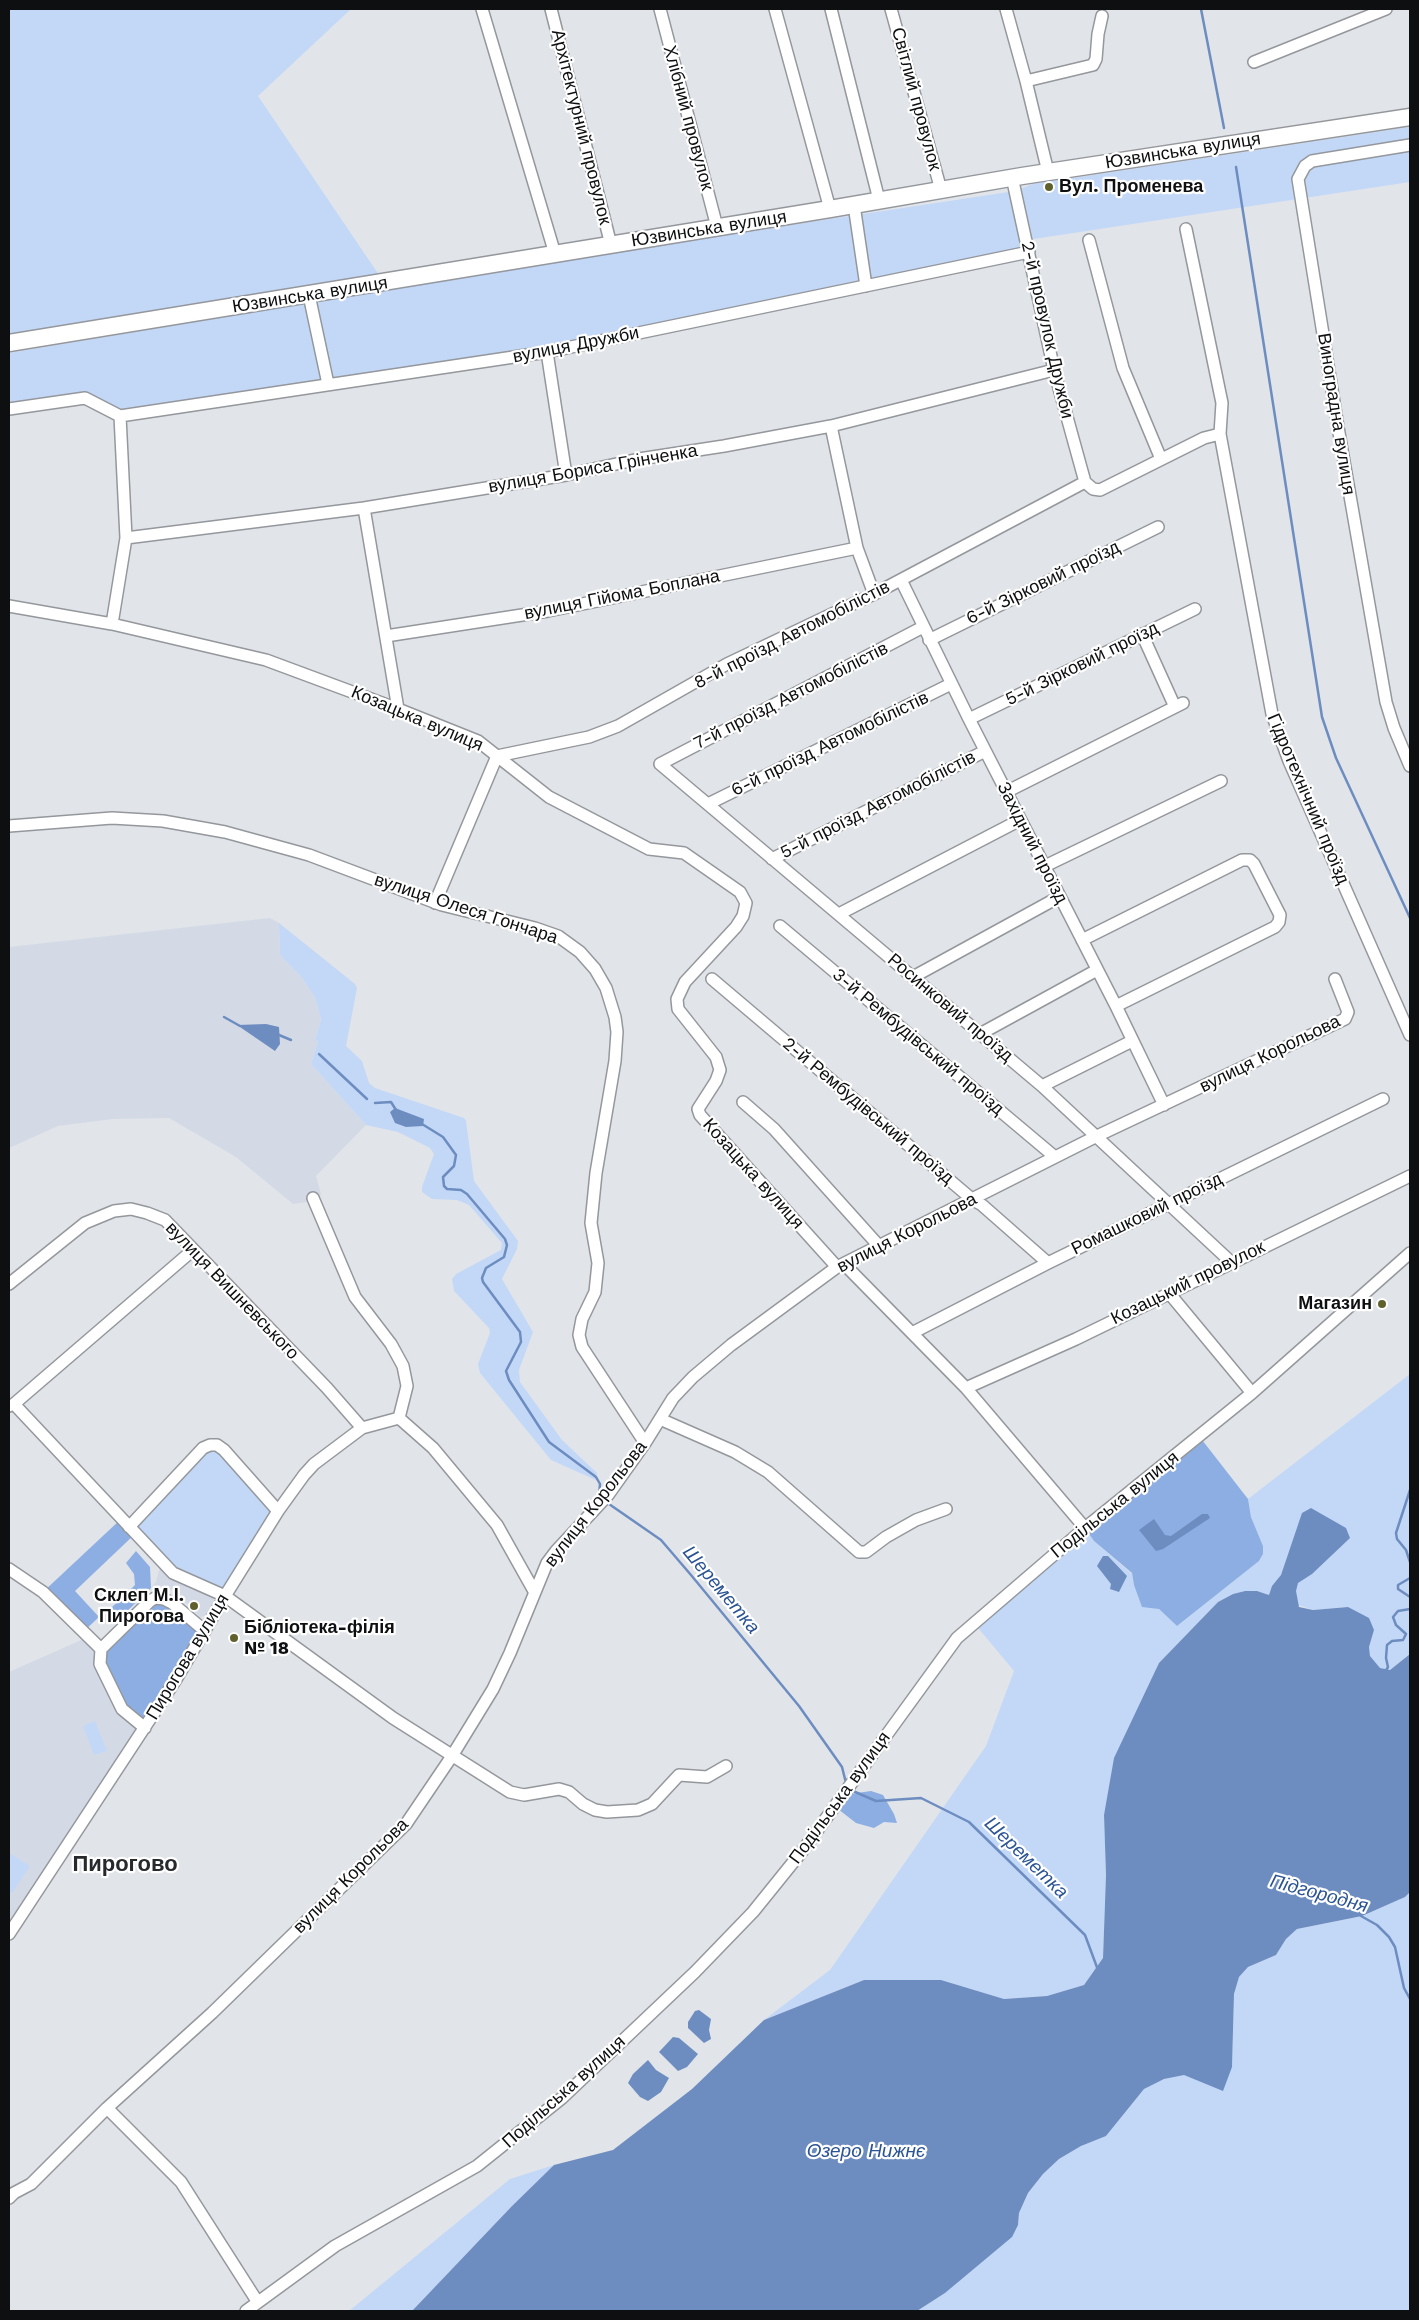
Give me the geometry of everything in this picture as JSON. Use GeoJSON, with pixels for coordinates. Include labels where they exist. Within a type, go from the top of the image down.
{"type":"FeatureCollection","features":[{"type":"Feature","properties":{"kind":"main road","name":"Юзвинська вулиця"},"geometry":{"type":"LineString","coordinates":[[9,344],[830,210],[1012,177],[1410,117]]}},
{"type":"Feature","properties":{"kind":"street"},"geometry":{"type":"LineString","coordinates":[[482,9],[555,254]]}},
{"type":"Feature","properties":{"kind":"street","name":"Архітектурний провулок"},"geometry":{"type":"LineString","coordinates":[[551,9],[611,245]]}},
{"type":"Feature","properties":{"kind":"street","name":"Хлібний провулок"},"geometry":{"type":"LineString","coordinates":[[660,9],[717,228]]}},
{"type":"Feature","properties":{"kind":"street"},"geometry":{"type":"LineString","coordinates":[[775,9],[830,210]]}},
{"type":"Feature","properties":{"kind":"street"},"geometry":{"type":"LineString","coordinates":[[831,9],[879,200]]}},
{"type":"Feature","properties":{"kind":"street","name":"Світлий провулок"},"geometry":{"type":"LineString","coordinates":[[891,9],[941,190]]}},
{"type":"Feature","properties":{"kind":"street"},"geometry":{"type":"LineString","coordinates":[[1006,9],[1048,172]]}},
{"type":"Feature","properties":{"kind":"street"},"geometry":{"type":"LineString","coordinates":[[1254,62],[1386,9]]}},
{"type":"Feature","properties":{"kind":"street"},"geometry":{"type":"LineString","coordinates":[[1026,81],[1093,65],[1096,59],[1102,16]]}},
{"type":"Feature","properties":{"kind":"street","name":"Виноградна вулиця"},"geometry":{"type":"LineString","coordinates":[[1410,145],[1312,161],[1305,166],[1298,179],[1338,427],[1386,702],[1394,728],[1410,766]]}},
{"type":"Feature","properties":{"kind":"street","name":"2-й провулок Дружби"},"geometry":{"type":"LineString","coordinates":[[1012,177],[1054,370],[1085,482]]}},
{"type":"Feature","properties":{"kind":"street"},"geometry":{"type":"LineString","coordinates":[[854,205],[866,286]]}},
{"type":"Feature","properties":{"kind":"street","name":"Гідротехнічний проїзд"},"geometry":{"type":"LineString","coordinates":[[1186,229],[1222,403],[1220,434],[1264,679],[1276,727],[1410,1035]]}},
{"type":"Feature","properties":{"kind":"street"},"geometry":{"type":"LineString","coordinates":[[1089,240],[1124,368],[1161,459]]}},
{"type":"Feature","properties":{"kind":"street","name":"вулиця Дружби"},"geometry":{"type":"LineString","coordinates":[[120,416],[547,352],[1029,252]]}},
{"type":"Feature","properties":{"kind":"street"},"geometry":{"type":"LineString","coordinates":[[309,295],[328,384]]}},
{"type":"Feature","properties":{"kind":"street"},"geometry":{"type":"LineString","coordinates":[[547,352],[566,475]]}},
{"type":"Feature","properties":{"kind":"street","name":"вулиця Бориса Грінченка"},"geometry":{"type":"LineString","coordinates":[[126,538],[364,508],[566,475],[639,459],[724,446],[831,426],[1054,370]]}},
{"type":"Feature","properties":{"kind":"street"},"geometry":{"type":"LineString","coordinates":[[9,409],[85,398],[120,416],[126,538],[112,624]]}},
{"type":"Feature","properties":{"kind":"street"},"geometry":{"type":"LineString","coordinates":[[831,426],[857,548],[874,594]]}},
{"type":"Feature","properties":{"kind":"street"},"geometry":{"type":"LineString","coordinates":[[1085,482],[1093,488],[1100,490],[1204,438],[1220,434]]}},
{"type":"Feature","properties":{"kind":"street","name":"8-й проїзд Автомобілістів"},"geometry":{"type":"LineString","coordinates":[[497,756],[589,737],[618,726],[728,664],[874,594],[1085,482]]}},
{"type":"Feature","properties":{"kind":"street"},"geometry":{"type":"LineString","coordinates":[[364,508],[398,709]]}},
{"type":"Feature","properties":{"kind":"street","name":"6-й Зірковий проїзд"},"geometry":{"type":"LineString","coordinates":[[929,640],[1158,527]]}},
{"type":"Feature","properties":{"kind":"street","name":"вулиця Гійома Боплана"},"geometry":{"type":"LineString","coordinates":[[386,636],[548,611],[857,548]]}},
{"type":"Feature","properties":{"kind":"street","name":"Західний проїзд"},"geometry":{"type":"LineString","coordinates":[[901,580],[951,684],[1116,1006],[1164,1105]]}},
{"type":"Feature","properties":{"kind":"street","name":"Козацька вулиця"},"geometry":{"type":"LineString","coordinates":[[9,606],[112,624],[266,660],[398,709],[478,741],[549,797],[645,847],[659,851],[684,853],[743,895],[746,907],[740,921],[685,982],[677,998],[678,1009],[716,1057],[720,1070],[698,1109],[700,1115],[841,1266],[912,1333],[966,1388],[1085,1528]]}},
{"type":"Feature","properties":{"kind":"street","name":"5-й Зірковий проїзд"},"geometry":{"type":"LineString","coordinates":[[969,719],[1195,609]]}},
{"type":"Feature","properties":{"kind":"street","name":"7-й проїзд Автомобілістів"},"geometry":{"type":"LineString","coordinates":[[660,764],[923,627]]}},
{"type":"Feature","properties":{"kind":"street"},"geometry":{"type":"LineString","coordinates":[[1006,792],[1179,705],[1142,634]]}},
{"type":"Feature","properties":{"kind":"street","name":"6-й проїзд Автомобілістів"},"geometry":{"type":"LineString","coordinates":[[708,804],[951,684]]}},
{"type":"Feature","properties":{"kind":"street","name":"5-й проїзд Автомобілістів"},"geometry":{"type":"LineString","coordinates":[[772,859],[985,750]]}},
{"type":"Feature","properties":{"kind":"street"},"geometry":{"type":"LineString","coordinates":[[434,903],[497,756]]}},
{"type":"Feature","properties":{"kind":"street","name":"Росинковий проїзд"},"geometry":{"type":"LineString","coordinates":[[660,764],[1042,1086],[1232,1262]]}},
{"type":"Feature","properties":{"kind":"street"},"geometry":{"type":"LineString","coordinates":[[1045,866],[1221,781]]}},
{"type":"Feature","properties":{"kind":"street","name":"вулиця Олеся Гончара"},"geometry":{"type":"LineString","coordinates":[[9,826],[112,818],[163,821],[225,832],[311,856],[434,903],[521,924],[558,936],[572,945],[589,962],[606,988],[615,1017],[617,1046],[611,1093],[596,1172],[591,1223],[598,1263],[595,1292],[582,1319],[578,1335],[582,1347],[645,1443]]}},
{"type":"Feature","properties":{"kind":"street"},"geometry":{"type":"LineString","coordinates":[[839,914],[1020,820]]}},
{"type":"Feature","properties":{"kind":"street"},"geometry":{"type":"LineString","coordinates":[[1082,940],[1242,860],[1250,860],[1254,864],[1280,916],[1280,922],[1275,927],[1116,1006]]}},
{"type":"Feature","properties":{"kind":"street"},"geometry":{"type":"LineString","coordinates":[[913,977],[1059,897]]}},
{"type":"Feature","properties":{"kind":"street","name":"3-й Рембудівський проїзд"},"geometry":{"type":"LineString","coordinates":[[780,926],[1055,1158]]}},
{"type":"Feature","properties":{"kind":"street"},"geometry":{"type":"LineString","coordinates":[[980,1034],[1097,970]]}},
{"type":"Feature","properties":{"kind":"street","name":"2-й Рембудівський проїзд"},"geometry":{"type":"LineString","coordinates":[[712,979],[973,1200],[982,1205],[1048,1263]]}},
{"type":"Feature","properties":{"kind":"street","name":"вулиця Корольова"},"geometry":{"type":"LineString","coordinates":[[10,2192],[31,2184],[107,2108],[212,2013],[398,1833],[452,1756],[499,1677],[547,1563],[608,1495],[645,1443],[673,1398],[706,1366],[841,1266],[1097,1136],[1345,1019],[1348,1012],[1335,979]]}},
{"type":"Feature","properties":{"kind":"street"},"geometry":{"type":"LineString","coordinates":[[1042,1086],[1132,1041]]}},
{"type":"Feature","properties":{"kind":"street","name":"Ромашковий проїзд"},"geometry":{"type":"LineString","coordinates":[[912,1333],[1048,1263],[1383,1099]]}},
{"type":"Feature","properties":{"kind":"street"},"geometry":{"type":"LineString","coordinates":[[743,1102],[774,1129],[878,1246]]}},
{"type":"Feature","properties":{"kind":"street","name":"Козацький провулок"},"geometry":{"type":"LineString","coordinates":[[966,1388],[1076,1339],[1410,1176]]}},
{"type":"Feature","properties":{"kind":"street"},"geometry":{"type":"LineString","coordinates":[[313,1198],[355,1297],[391,1344],[403,1366],[407,1386],[399,1418],[433,1448],[497,1525],[534,1591]]}},
{"type":"Feature","properties":{"kind":"street","name":"вулиця Вишневського"},"geometry":{"type":"LineString","coordinates":[[9,1284],[85,1223],[114,1211],[130,1210],[147,1213],[166,1220],[327,1388],[362,1428]]}},
{"type":"Feature","properties":{"kind":"street"},"geometry":{"type":"LineString","coordinates":[[193,1250],[12,1405],[173,1573],[225,1596],[393,1718],[514,1794],[564,1790],[588,1808],[608,1812],[638,1810],[648,1806],[679,1776],[707,1777],[726,1766]]}},
{"type":"Feature","properties":{"kind":"street","name":"Подільська вулиця"},"geometry":{"type":"LineString","coordinates":[[246,2311],[335,2246],[477,2166],[562,2098],[695,1972],[754,1912],[803,1850],[956,1638],[1085,1528],[1252,1393],[1410,1253]]}},
{"type":"Feature","properties":{"kind":"street"},"geometry":{"type":"LineString","coordinates":[[1169,1293],[1252,1393]]}},
{"type":"Feature","properties":{"kind":"street","name":"Пирогова вулиця"},"geometry":{"type":"LineString","coordinates":[[9,1934],[145,1728],[278,1512],[310,1467],[362,1428],[399,1418]]}},
{"type":"Feature","properties":{"kind":"street"},"geometry":{"type":"LineString","coordinates":[[660,1419],[735,1452],[768,1472],[859,1552],[866,1552],[886,1537],[916,1520],[946,1509]]}},
{"type":"Feature","properties":{"kind":"street"},"geometry":{"type":"LineString","coordinates":[[128,1527],[203,1448],[210,1445],[217,1445],[224,1450],[278,1512]]}},
{"type":"Feature","properties":{"kind":"street"},"geometry":{"type":"LineString","coordinates":[[9,1569],[43,1592],[101,1650]]}},
{"type":"Feature","properties":{"kind":"street"},"geometry":{"type":"LineString","coordinates":[[145,1728],[122,1709],[100,1664],[101,1650],[150,1601],[158,1598],[172,1603],[205,1632]]}},
{"type":"Feature","properties":{"kind":"street"},"geometry":{"type":"LineString","coordinates":[[107,2108],[181,2182],[258,2301]]}},
{"type":"Feature","properties":{"kind":"shaded area"},"geometry":{"type":"Polygon","coordinates":[[[9,9],[351,9],[258,96],[379,275],[9,336],[9,9]]]}},
{"type":"Feature","properties":{"kind":"shaded area"},"geometry":{"type":"Polygon","coordinates":[[[1410,127],[1410,182],[1027,240],[1029,252],[547,352],[120,416],[85,398],[9,409],[9,353],[612,252],[1015,191],[1033,184],[1410,127]]]}},
{"type":"Feature","properties":{"kind":"shaded area"},"geometry":{"type":"Polygon","coordinates":[[[270,918],[279,923],[280,955],[302,978],[315,998],[321,1019],[315,1040],[318,1042],[311,1064],[366,1125],[316,1176],[321,1194],[314,1201],[293,1204],[236,1157],[169,1118],[113,1119],[58,1126],[9,1148],[9,947],[270,918]]]}},
{"type":"Feature","properties":{"kind":"shaded area"},"geometry":{"type":"Polygon","coordinates":[[[279,923],[355,984],[357,988],[346,1046],[362,1061],[369,1083],[375,1088],[464,1118],[466,1121],[474,1181],[518,1241],[517,1249],[502,1279],[533,1332],[519,1370],[520,1382],[562,1440],[597,1473],[596,1480],[551,1460],[480,1373],[478,1364],[490,1333],[489,1328],[454,1291],[452,1279],[456,1274],[501,1250],[502,1243],[469,1205],[457,1200],[432,1199],[422,1192],[422,1187],[434,1154],[430,1148],[398,1132],[366,1125],[311,1064],[318,1042],[315,1040],[321,1019],[315,998],[302,978],[280,955],[279,923]]]}},
{"type":"Feature","properties":{"kind":"shaded area"},"geometry":{"type":"Polygon","coordinates":[[[1410,1374],[1410,1654],[1390,1670],[1379,1668],[1370,1656],[1369,1647],[1374,1630],[1348,1607],[1313,1610],[1257,1591],[1233,1594],[1218,1602],[1159,1663],[1104,1815],[1106,1875],[1103,1958],[1084,1985],[1047,1996],[1004,1999],[941,1980],[864,1980],[764,2020],[830,1970],[986,1746],[1014,1671],[974,1623],[1085,1528],[1094,1541],[1132,1574],[1134,1585],[1177,1626],[1259,1561],[1263,1554],[1263,1546],[1251,1517],[1248,1499],[1410,1374]]]}},
{"type":"Feature","properties":{"kind":"shaded area"},"geometry":{"type":"Polygon","coordinates":[[[1199,1436],[1248,1499],[1251,1517],[1263,1546],[1263,1554],[1259,1561],[1177,1626],[1159,1609],[1142,1607],[1132,1573],[1094,1541],[1085,1528],[1199,1436]]]}},
{"type":"Feature","properties":{"kind":"shaded area"},"geometry":{"type":"Polygon","coordinates":[[[213,1444],[278,1511],[225,1596],[173,1573],[129,1527],[213,1444]]]}},
{"type":"Feature","properties":{"kind":"shaded area"},"geometry":{"type":"Polygon","coordinates":[[[121,1519],[135,1534],[75,1591],[99,1617],[83,1632],[43,1592],[121,1519]]]}},
{"type":"Feature","properties":{"kind":"shaded area"},"geometry":{"type":"Polygon","coordinates":[[[136,1551],[150,1567],[151,1588],[117,1621],[110,1609],[135,1585],[134,1574],[126,1563],[136,1551]]]}},
{"type":"Feature","properties":{"kind":"shaded area"},"geometry":{"type":"Polygon","coordinates":[[[160,1567],[211,1593],[216,1606],[209,1615],[200,1617],[175,1591],[159,1585],[151,1588],[156,1582],[160,1567]]]}},
{"type":"Feature","properties":{"kind":"shaded area"},"geometry":{"type":"Polygon","coordinates":[[[155,1598],[205,1631],[145,1728],[122,1709],[101,1649],[155,1598]]]}},
{"type":"Feature","properties":{"kind":"shaded area"},"geometry":{"type":"Polygon","coordinates":[[[88,1637],[145,1728],[9,1934],[9,1672],[88,1637]]]}},
{"type":"Feature","properties":{"kind":"shaded area"},"geometry":{"type":"Polygon","coordinates":[[[95,1721],[107,1751],[94,1755],[83,1726],[95,1721]]]}},
{"type":"Feature","properties":{"kind":"shaded area"},"geometry":{"type":"Polygon","coordinates":[[[871,1791],[883,1795],[897,1823],[884,1822],[874,1828],[856,1823],[838,1809],[850,1794],[871,1791]]]}},
{"type":"Feature","properties":{"kind":"shaded area"},"geometry":{"type":"Polygon","coordinates":[[[9,1853],[30,1866],[12,1893],[9,1891],[9,1853]]]}},
{"type":"Feature","properties":{"kind":"shaded area"},"geometry":{"type":"Polygon","coordinates":[[[1410,1892],[1410,2311],[917,2311],[945,2293],[1018,2225],[1019,2213],[1028,2193],[1043,2174],[1059,2159],[1081,2146],[1106,2136],[1144,2089],[1153,2083],[1174,2076],[1232,2067],[1234,1994],[1239,1977],[1248,1967],[1276,1955],[1286,1939],[1297,1929],[1362,1916],[1405,1897],[1410,1892]]]}},
{"type":"Feature","properties":{"kind":"shaded area"},"geometry":{"type":"Polygon","coordinates":[[[554,2165],[512,2206],[412,2311],[349,2311],[510,2179],[554,2165]]]}},
{"type":"Feature","properties":{"kind":"water"},"geometry":{"type":"Polygon","coordinates":[[[266,1024],[279,1027],[280,1044],[275,1051],[237,1025],[266,1024]]]}},
{"type":"Feature","properties":{"kind":"water"},"geometry":{"type":"Polygon","coordinates":[[[395,1108],[424,1119],[423,1126],[406,1127],[395,1123],[390,1112],[395,1108]]]}},
{"type":"Feature","properties":{"kind":"water","name":"Озеро Нижнє"},"geometry":{"type":"Polygon","coordinates":[[[1311,1508],[1346,1528],[1350,1538],[1312,1574],[1298,1583],[1296,1591],[1299,1607],[1313,1610],[1348,1607],[1369,1618],[1374,1630],[1369,1647],[1370,1656],[1380,1668],[1390,1670],[1410,1654],[1410,1892],[1405,1897],[1362,1916],[1297,1929],[1286,1939],[1276,1955],[1248,1967],[1239,1977],[1234,1994],[1232,2067],[1223,2091],[1184,2075],[1164,2079],[1144,2089],[1106,2136],[1081,2146],[1059,2159],[1043,2174],[1028,2193],[1019,2213],[1018,2225],[1012,2237],[945,2293],[917,2311],[412,2311],[512,2206],[554,2165],[613,2150],[692,2089],[764,2020],[864,1980],[941,1980],[1004,1999],[1047,1996],[1084,1985],[1103,1958],[1106,1875],[1104,1815],[1114,1758],[1159,1663],[1218,1602],[1233,1594],[1245,1591],[1257,1591],[1269,1595],[1272,1586],[1281,1575],[1302,1513],[1311,1508]]]}},
{"type":"Feature","properties":{"kind":"water"},"geometry":{"type":"Polygon","coordinates":[[[1202,1514],[1208,1514],[1210,1518],[1163,1549],[1156,1551],[1139,1530],[1154,1519],[1165,1535],[1171,1536],[1202,1514]]]}},
{"type":"Feature","properties":{"kind":"water"},"geometry":{"type":"Polygon","coordinates":[[[1103,1556],[1108,1556],[1127,1576],[1119,1592],[1110,1589],[1111,1584],[1097,1566],[1103,1556]]]}},
{"type":"Feature","properties":{"kind":"water"},"geometry":{"type":"Polygon","coordinates":[[[699,2010],[711,2019],[709,2030],[711,2039],[704,2043],[688,2028],[688,2022],[695,2011],[699,2010]]]}},
{"type":"Feature","properties":{"kind":"water"},"geometry":{"type":"Polygon","coordinates":[[[673,2037],[679,2038],[698,2054],[687,2067],[678,2071],[659,2052],[673,2037]]]}},
{"type":"Feature","properties":{"kind":"water"},"geometry":{"type":"Polygon","coordinates":[[[648,2060],[656,2070],[669,2078],[661,2092],[648,2101],[640,2097],[628,2083],[633,2074],[648,2060]]]}},
{"type":"Feature","properties":{"kind":"waterway"},"geometry":{"type":"LineString","coordinates":[[1201,9],[1224,128]]}},
{"type":"Feature","properties":{"kind":"waterway"},"geometry":{"type":"LineString","coordinates":[[1236,167],[1322,717],[1336,758],[1410,918]]}},
{"type":"Feature","properties":{"kind":"waterway","name":"Шереметка"},"geometry":{"type":"LineString","coordinates":[[224,1017],[240,1026]]}},
{"type":"Feature","properties":{"kind":"waterway","name":"Шереметка"},"geometry":{"type":"LineString","coordinates":[[279,1035],[291,1040]]}},
{"type":"Feature","properties":{"kind":"waterway","name":"Шереметка"},"geometry":{"type":"LineString","coordinates":[[319,1054],[367,1099]]}},
{"type":"Feature","properties":{"kind":"waterway","name":"Шереметка"},"geometry":{"type":"LineString","coordinates":[[375,1103],[391,1102],[396,1110]]}},
{"type":"Feature","properties":{"kind":"waterway","name":"Шереметка"},"geometry":{"type":"LineString","coordinates":[[422,1124],[443,1137],[456,1155],[454,1166],[443,1177],[444,1186],[447,1189],[461,1190],[467,1194],[505,1239],[507,1245],[504,1257],[486,1268],[482,1278],[520,1332],[521,1342],[506,1371],[509,1380],[549,1442],[596,1477],[600,1484],[599,1495]]}},
{"type":"Feature","properties":{"kind":"waterway"},"geometry":{"type":"LineString","coordinates":[[1410,1490],[1396,1533],[1397,1539],[1406,1550],[1410,1562]]}},
{"type":"Feature","properties":{"kind":"waterway","name":"Шереметка"},"geometry":{"type":"LineString","coordinates":[[609,1504],[661,1540],[691,1575],[799,1706],[842,1767],[846,1783]]}},
{"type":"Feature","properties":{"kind":"waterway"},"geometry":{"type":"LineString","coordinates":[[1410,1578],[1398,1585],[1398,1589],[1410,1597]]}},
{"type":"Feature","properties":{"kind":"waterway"},"geometry":{"type":"LineString","coordinates":[[1385,1672],[1388,1667],[1386,1658],[1387,1645],[1392,1641],[1403,1640],[1406,1634],[1396,1625],[1393,1617],[1398,1611],[1410,1609]]}},
{"type":"Feature","properties":{"kind":"waterway","name":"Шереметка"},"geometry":{"type":"LineString","coordinates":[[853,1791],[876,1801],[921,1798],[969,1822],[1085,1935],[1098,1970]]}},
{"type":"Feature","properties":{"kind":"waterway","name":"Підгородня"},"geometry":{"type":"LineString","coordinates":[[1361,1916],[1377,1925],[1389,1937],[1395,1947],[1404,1988],[1410,1999]]}},
{"type":"Feature","properties":{"kind":"place","name":"Вул. Променева"},"geometry":{"type":"Point","coordinates":[1049,187]}},
{"type":"Feature","properties":{"kind":"place","name":"Магазин"},"geometry":{"type":"Point","coordinates":[1382,1304]}},
{"type":"Feature","properties":{"kind":"place","name":"Склеп М.І. Пирогова"},"geometry":{"type":"Point","coordinates":[194,1606]}},
{"type":"Feature","properties":{"kind":"place","name":"Бібліотека-філія № 18"},"geometry":{"type":"Point","coordinates":[234,1638]}},
{"type":"Feature","properties":{"kind":"district","name":"Пирогово"},"geometry":{"type":"Point","coordinates":[125,1865]}}]}
